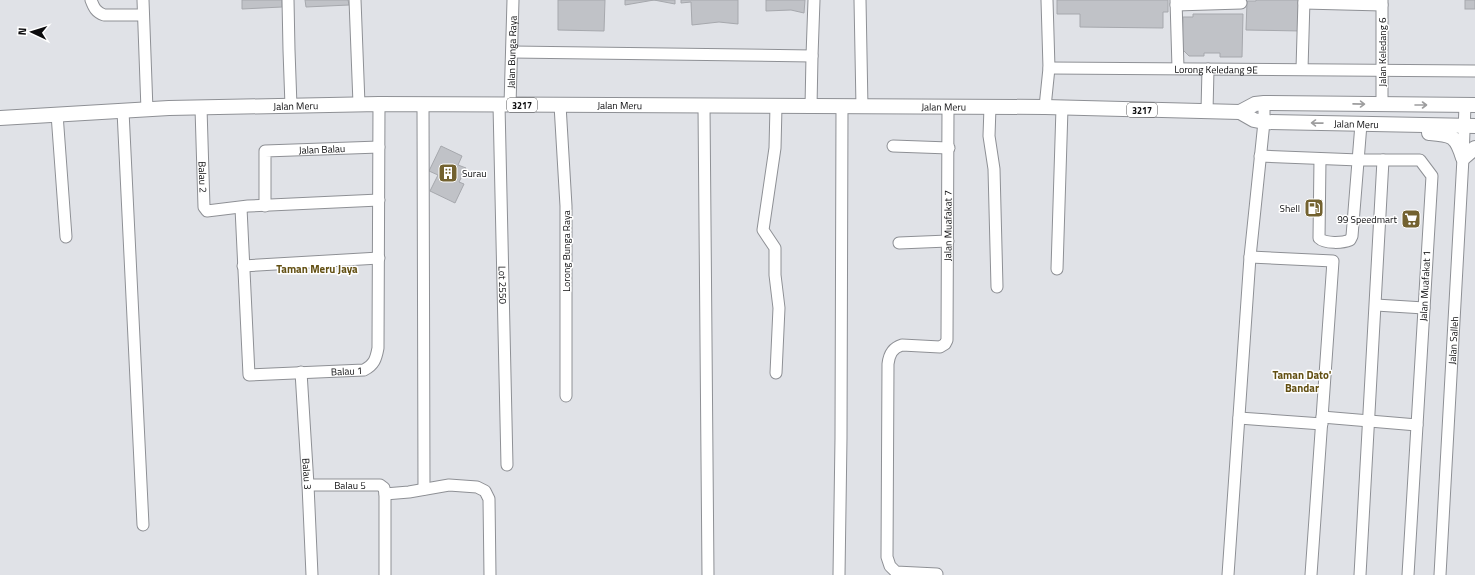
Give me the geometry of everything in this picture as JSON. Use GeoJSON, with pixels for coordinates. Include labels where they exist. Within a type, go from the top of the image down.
{"type":"FeatureCollection","features":[{"type":"Feature","properties":{"kind":"main road","name":"Jalan Meru"},"geometry":{"type":"LineString","coordinates":[[1240,112],[1255,104],[1264,103],[1470,105]]}},
{"type":"Feature","properties":{"kind":"main road","name":"Jalan Meru"},"geometry":{"type":"LineString","coordinates":[[0,118],[147,110],[359,104],[948,108],[1045,107],[1240,112],[1254,120],[1264,122],[1470,126]]}},
{"type":"Feature","properties":{"kind":"main road"},"geometry":{"type":"LineString","coordinates":[[1384,124],[1402,131],[1446,134],[1458,143],[1463,158],[1475,148]]}},
{"type":"Feature","properties":{"kind":"street"},"geometry":{"type":"LineString","coordinates":[[92,0],[94,8],[98,13],[104,15],[143,15]]}},
{"type":"Feature","properties":{"kind":"street"},"geometry":{"type":"LineString","coordinates":[[142,0],[147,110]]}},
{"type":"Feature","properties":{"kind":"street"},"geometry":{"type":"LineString","coordinates":[[288,0],[291,106]]}},
{"type":"Feature","properties":{"kind":"street"},"geometry":{"type":"LineString","coordinates":[[355,0],[359,104]]}},
{"type":"Feature","properties":{"kind":"street","name":"Jalan Bunga Raya"},"geometry":{"type":"LineString","coordinates":[[504,105],[512,52],[513,0]]}},
{"type":"Feature","properties":{"kind":"street"},"geometry":{"type":"LineString","coordinates":[[811,107],[814,0]]}},
{"type":"Feature","properties":{"kind":"street"},"geometry":{"type":"LineString","coordinates":[[860,0],[862,107]]}},
{"type":"Feature","properties":{"kind":"street"},"geometry":{"type":"LineString","coordinates":[[1045,107],[1049,68],[1047,0]]}},
{"type":"Feature","properties":{"kind":"street"},"geometry":{"type":"LineString","coordinates":[[1302,69],[1304,2],[1382,2]]}},
{"type":"Feature","properties":{"kind":"street","name":"Jalan Keledang 6"},"geometry":{"type":"LineString","coordinates":[[1382,2],[1382,104]]}},
{"type":"Feature","properties":{"kind":"street"},"geometry":{"type":"LineString","coordinates":[[1178,68],[1176,3],[1241,3]]}},
{"type":"Feature","properties":{"kind":"street"},"geometry":{"type":"LineString","coordinates":[[512,52],[812,56]]}},
{"type":"Feature","properties":{"kind":"street","name":"Lorong Keledang 9E"},"geometry":{"type":"LineString","coordinates":[[1049,68],[1382,69],[1475,71]]}},
{"type":"Feature","properties":{"kind":"street"},"geometry":{"type":"LineString","coordinates":[[1207,111],[1208,68]]}},
{"type":"Feature","properties":{"kind":"street"},"geometry":{"type":"LineString","coordinates":[[1228,575],[1250,257],[1264,122],[1264,103]]}},
{"type":"Feature","properties":{"kind":"street","name":"Balau 1"},"geometry":{"type":"LineString","coordinates":[[241,208],[249,375],[364,370],[370,367],[376,358],[378,348],[379,104]]}},
{"type":"Feature","properties":{"kind":"street"},"geometry":{"type":"LineString","coordinates":[[423,104],[424,489]]}},
{"type":"Feature","properties":{"kind":"street","name":"Lot 2550"},"geometry":{"type":"LineString","coordinates":[[504,105],[507,465]]}},
{"type":"Feature","properties":{"kind":"street","name":"Lorong Bunga Raya"},"geometry":{"type":"LineString","coordinates":[[560,105],[566,206],[566,396]]}},
{"type":"Feature","properties":{"kind":"street","name":"Jalan Salleh"},"geometry":{"type":"LineString","coordinates":[[1440,575],[1463,158],[1470,126],[1470,105]]}},
{"type":"Feature","properties":{"kind":"street"},"geometry":{"type":"LineString","coordinates":[[704,106],[708,575]]}},
{"type":"Feature","properties":{"kind":"street"},"geometry":{"type":"LineString","coordinates":[[776,106],[775,148],[763,230],[775,248],[775,275],[779,308],[776,372]]}},
{"type":"Feature","properties":{"kind":"street"},"geometry":{"type":"LineString","coordinates":[[839,575],[842,107]]}},
{"type":"Feature","properties":{"kind":"street"},"geometry":{"type":"LineString","coordinates":[[990,107],[989,136],[994,169],[997,287]]}},
{"type":"Feature","properties":{"kind":"street","name":"Balau 2"},"geometry":{"type":"LineString","coordinates":[[201,108],[204,207],[207,211],[241,208]]}},
{"type":"Feature","properties":{"kind":"street","name":"Jalan Muafakat 7"},"geometry":{"type":"LineString","coordinates":[[937,574],[896,572],[890,566],[887,557],[888,364],[889,356],[897,347],[902,345],[940,346],[945,344],[947,340],[948,108]]}},
{"type":"Feature","properties":{"kind":"street"},"geometry":{"type":"LineString","coordinates":[[1057,269],[1062,108]]}},
{"type":"Feature","properties":{"kind":"street"},"geometry":{"type":"LineString","coordinates":[[123,111],[143,525]]}},
{"type":"Feature","properties":{"kind":"street"},"geometry":{"type":"LineString","coordinates":[[58,114],[66,237]]}},
{"type":"Feature","properties":{"kind":"street"},"geometry":{"type":"LineString","coordinates":[[1320,159],[1318,235],[1322,241],[1346,242],[1350,240],[1352,236],[1361,124]]}},
{"type":"Feature","properties":{"kind":"street"},"geometry":{"type":"LineString","coordinates":[[893,146],[949,148]]}},
{"type":"Feature","properties":{"kind":"street","name":"Jalan Balau"},"geometry":{"type":"LineString","coordinates":[[264,206],[265,152],[379,147]]}},
{"type":"Feature","properties":{"kind":"street","name":"Jalan Muafakat 1"},"geometry":{"type":"LineString","coordinates":[[1260,156],[1359,160],[1420,160],[1432,176],[1408,575]]}},
{"type":"Feature","properties":{"kind":"street"},"geometry":{"type":"LineString","coordinates":[[1360,575],[1383,160]]}},
{"type":"Feature","properties":{"kind":"street"},"geometry":{"type":"LineString","coordinates":[[241,208],[378,200]]}},
{"type":"Feature","properties":{"kind":"street"},"geometry":{"type":"LineString","coordinates":[[899,243],[948,241]]}},
{"type":"Feature","properties":{"kind":"street"},"geometry":{"type":"LineString","coordinates":[[1250,257],[1333,261],[1311,575]]}},
{"type":"Feature","properties":{"kind":"street"},"geometry":{"type":"LineString","coordinates":[[243,266],[379,258]]}},
{"type":"Feature","properties":{"kind":"street"},"geometry":{"type":"LineString","coordinates":[[1376,305],[1424,308]]}},
{"type":"Feature","properties":{"kind":"street","name":"Balau 3"},"geometry":{"type":"LineString","coordinates":[[301,372],[312,575]]}},
{"type":"Feature","properties":{"kind":"street"},"geometry":{"type":"LineString","coordinates":[[1239,418],[1369,421],[1417,425]]}},
{"type":"Feature","properties":{"kind":"street","name":"Balau 5"},"geometry":{"type":"LineString","coordinates":[[308,485],[380,485],[384,488],[385,494]]}},
{"type":"Feature","properties":{"kind":"street"},"geometry":{"type":"LineString","coordinates":[[384,575],[385,494],[449,485],[477,487],[485,491],[489,499],[490,575]]}},
{"type":"Feature","properties":{"kind":"building"},"geometry":{"type":"Polygon","coordinates":[[[242,0],[282,0],[282,7],[242,9],[242,0]]]}},
{"type":"Feature","properties":{"kind":"building"},"geometry":{"type":"Polygon","coordinates":[[[305,0],[348,0],[349,5],[306,7],[305,0]]]}},
{"type":"Feature","properties":{"kind":"building"},"geometry":{"type":"Polygon","coordinates":[[[558,0],[605,0],[604,31],[558,30],[558,0]]]}},
{"type":"Feature","properties":{"kind":"building"},"geometry":{"type":"Polygon","coordinates":[[[625,0],[654,0],[625,5],[625,0]]]}},
{"type":"Feature","properties":{"kind":"building"},"geometry":{"type":"Polygon","coordinates":[[[654,0],[675,0],[675,4],[654,0]]]}},
{"type":"Feature","properties":{"kind":"building"},"geometry":{"type":"Polygon","coordinates":[[[681,0],[738,0],[738,24],[719,22],[692,25],[691,2],[681,3],[681,0]]]}},
{"type":"Feature","properties":{"kind":"building"},"geometry":{"type":"Polygon","coordinates":[[[766,0],[805,0],[804,13],[791,10],[766,11],[766,0]]]}},
{"type":"Feature","properties":{"kind":"building"},"geometry":{"type":"Polygon","coordinates":[[[1057,0],[1168,0],[1168,12],[1163,12],[1163,28],[1080,27],[1080,14],[1057,14],[1057,0]]]}},
{"type":"Feature","properties":{"kind":"building"},"geometry":{"type":"Polygon","coordinates":[[[1301,0],[1301,31],[1246,30],[1247,1],[1301,0]]]}},
{"type":"Feature","properties":{"kind":"building"},"geometry":{"type":"Polygon","coordinates":[[[1465,0],[1475,0],[1475,9],[1465,9],[1465,0]]]}},
{"type":"Feature","properties":{"kind":"building"},"geometry":{"type":"Polygon","coordinates":[[[1193,14],[1243,14],[1242,57],[1220,57],[1220,53],[1204,53],[1204,56],[1189,56],[1182,49],[1183,17],[1193,17],[1193,14]]]}},
{"type":"Feature","properties":{"kind":"building","name":"Surau"},"geometry":{"type":"Polygon","coordinates":[[[441,146],[462,156],[458,165],[466,168],[459,182],[464,184],[455,203],[430,191],[438,175],[429,171],[441,146]]]}},
{"type":"Feature","properties":{"kind":"place","name":"Surau"},"geometry":{"type":"Point","coordinates":[448,173]}},
{"type":"Feature","properties":{"kind":"place","name":"Shell"},"geometry":{"type":"Point","coordinates":[1314,208]}},
{"type":"Feature","properties":{"kind":"place","name":"99 Speedmart"},"geometry":{"type":"Point","coordinates":[1411,219]}},
{"type":"Feature","properties":{"kind":"district","name":"Taman Meru Jaya"},"geometry":{"type":"Point","coordinates":[317,269]}},
{"type":"Feature","properties":{"kind":"district","name":"Taman Dato' Bandar"},"geometry":{"type":"Point","coordinates":[1302,381]}}]}
